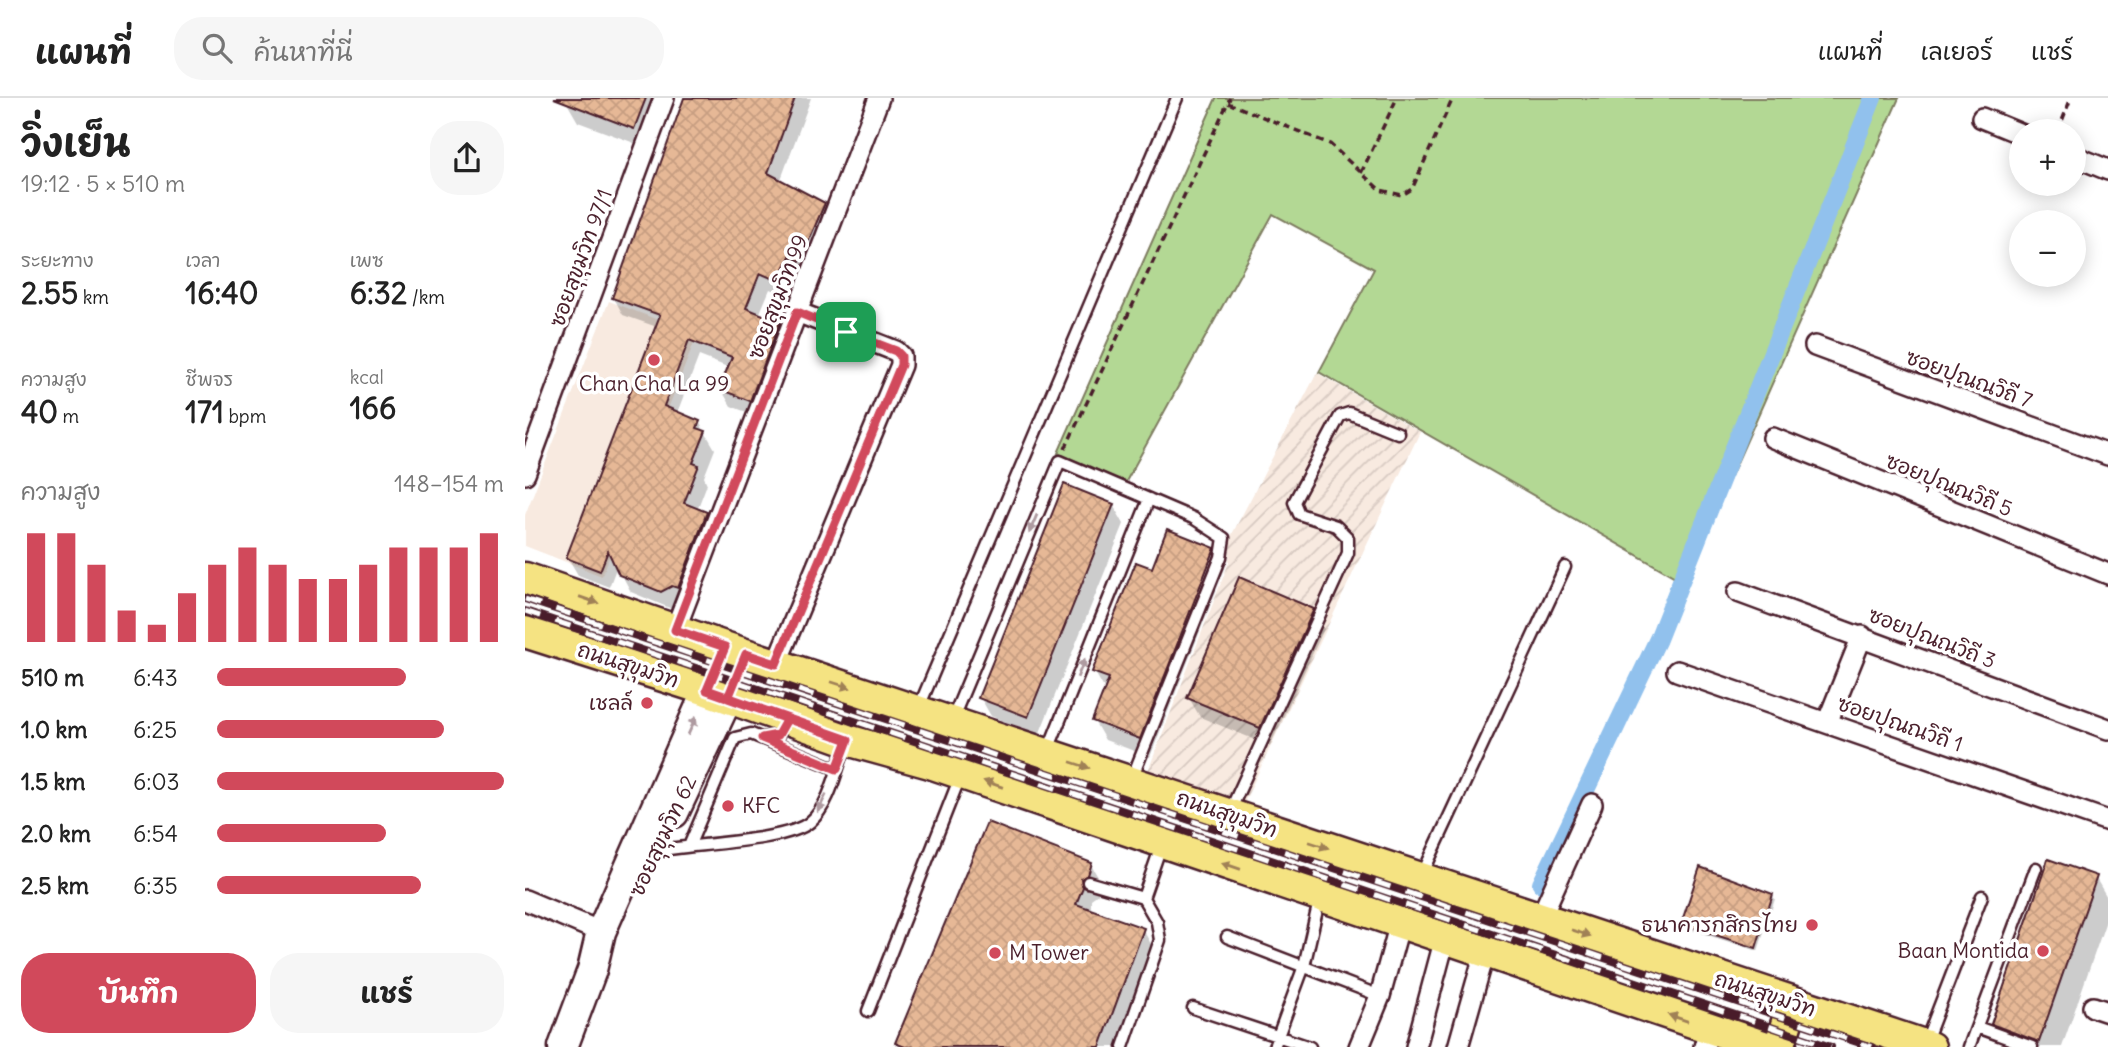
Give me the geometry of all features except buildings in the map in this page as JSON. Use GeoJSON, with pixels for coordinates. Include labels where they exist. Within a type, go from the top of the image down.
{"type":"FeatureCollection","features":[{"type":"Feature","properties":{"kind":"main road","name":"ถนนสุขุมวิท"},"geometry":{"type":"LineString","coordinates":[[525,578],[735,651],[1927,1046]]}},
{"type":"Feature","properties":{"kind":"main road","name":"ถนนสุขุมวิท"},"geometry":{"type":"LineString","coordinates":[[525,632],[718,694],[848,740],[962,773],[1485,952],[1707,1038],[1766,1047]]}},
{"type":"Feature","properties":{"kind":"main road"},"geometry":{"type":"LineString","coordinates":[[718,694],[735,651]]}},
{"type":"Feature","properties":{"kind":"main road"},"geometry":{"type":"LineString","coordinates":[[1779,1047],[1793,1003]]}},
{"type":"Feature","properties":{"kind":"street","name":"ซอยสุขุมวิท 97/1"},"geometry":{"type":"LineString","coordinates":[[525,474],[664,98]]}},
{"type":"Feature","properties":{"kind":"street","name":"ซอยสุขุมวิท 99"},"geometry":{"type":"LineString","coordinates":[[675,630],[879,98]]}},
{"type":"Feature","properties":{"kind":"street"},"geometry":{"type":"LineString","coordinates":[[1982,118],[2009,129]]}},
{"type":"Feature","properties":{"kind":"street"},"geometry":{"type":"LineString","coordinates":[[2086,161],[2108,170]]}},
{"type":"Feature","properties":{"kind":"street"},"geometry":{"type":"LineString","coordinates":[[776,664],[901,365],[901,356],[896,351],[797,312]]}},
{"type":"Feature","properties":{"kind":"street","name":"ซอยปุณณวิถี 7"},"geometry":{"type":"LineString","coordinates":[[1815,346],[2108,455]]}},
{"type":"Feature","properties":{"kind":"street","name":"ซอยปุณณวิถี 5"},"geometry":{"type":"LineString","coordinates":[[1773,438],[2108,575]]}},
{"type":"Feature","properties":{"kind":"street","name":"ซอยปุณณวิถี 3"},"geometry":{"type":"LineString","coordinates":[[1738,592],[2108,729]]}},
{"type":"Feature","properties":{"kind":"street"},"geometry":{"type":"LineString","coordinates":[[1827,723],[1862,636]]}},
{"type":"Feature","properties":{"kind":"street","name":"ซอยปุณณวิถี 1"},"geometry":{"type":"LineString","coordinates":[[1677,671],[2108,821]]}},
{"type":"Feature","properties":{"kind":"street","name":"ซอยสุขุมวิท 62"},"geometry":{"type":"LineString","coordinates":[[592,970],[615,940],[656,850],[718,694]]}},
{"type":"Feature","properties":{"kind":"street","name":"ซอยสุขุมวิท 62"},"geometry":{"type":"LineString","coordinates":[[563,1047],[592,970],[601,932],[718,694]]}},
{"type":"Feature","properties":{"kind":"street"},"geometry":{"type":"LineString","coordinates":[[1540,919],[1592,804]]}},
{"type":"Feature","properties":{"kind":"street"},"geometry":{"type":"LineString","coordinates":[[525,900],[601,932]]}},
{"type":"Feature","properties":{"kind":"street"},"geometry":{"type":"LineString","coordinates":[[1359,1047],[1380,996],[1400,923]]}},
{"type":"Feature","properties":{"kind":"street"},"geometry":{"type":"LineString","coordinates":[[1416,1047],[1445,939]]}},
{"type":"Feature","properties":{"kind":"street"},"geometry":{"type":"LineString","coordinates":[[1458,1047],[1485,952]]}},
{"type":"Feature","properties":{"kind":"lane"},"geometry":{"type":"LineString","coordinates":[[917,710],[1177,98]]}},
{"type":"Feature","properties":{"kind":"lane"},"geometry":{"type":"LineString","coordinates":[[1228,815],[1348,553],[1348,538],[1336,526],[1299,514],[1294,502],[1341,416],[1349,413],[1398,433]]}},
{"type":"Feature","properties":{"kind":"lane"},"geometry":{"type":"LineString","coordinates":[[951,722],[1060,461],[1193,518],[1224,538],[1221,557],[1131,782]]}},
{"type":"Feature","properties":{"kind":"lane"},"geometry":{"type":"LineString","coordinates":[[1046,754],[1149,499]]}},
{"type":"Feature","properties":{"kind":"lane"},"geometry":{"type":"LineString","coordinates":[[1420,878],[1565,567]]}},
{"type":"Feature","properties":{"kind":"lane"},"geometry":{"type":"LineString","coordinates":[[762,738],[778,735],[787,719]]}},
{"type":"Feature","properties":{"kind":"lane"},"geometry":{"type":"LineString","coordinates":[[690,844],[735,738],[751,733],[837,769]]}},
{"type":"Feature","properties":{"kind":"lane"},"geometry":{"type":"LineString","coordinates":[[656,850],[780,834],[800,828],[820,811],[848,740]]}},
{"type":"Feature","properties":{"kind":"lane"},"geometry":{"type":"LineString","coordinates":[[867,1011],[962,773]]}},
{"type":"Feature","properties":{"kind":"lane"},"geometry":{"type":"LineString","coordinates":[[1143,898],[1163,842]]}},
{"type":"Feature","properties":{"kind":"lane"},"geometry":{"type":"LineString","coordinates":[[1969,1047],[2036,868]]}},
{"type":"Feature","properties":{"kind":"lane"},"geometry":{"type":"LineString","coordinates":[[1088,882],[1143,898],[1157,922],[1160,940],[1123,1047]]}},
{"type":"Feature","properties":{"kind":"lane"},"geometry":{"type":"LineString","coordinates":[[1274,1047],[1304,967],[1321,896]]}},
{"type":"Feature","properties":{"kind":"lane"},"geometry":{"type":"LineString","coordinates":[[1927,1046],[1982,896]]}},
{"type":"Feature","properties":{"kind":"lane"},"geometry":{"type":"LineString","coordinates":[[1227,937],[1380,996]]}},
{"type":"Feature","properties":{"kind":"lane"},"geometry":{"type":"LineString","coordinates":[[1193,1008],[1310,1047]]}},
{"type":"Feature","properties":{"kind":"lane"},"geometry":{"type":"LineString","coordinates":[[1977,1027],[2032,1047]]}},
{"type":"Feature","properties":{"kind":"path"},"geometry":{"type":"LineString","coordinates":[[1361,173],[1397,98]]}},
{"type":"Feature","properties":{"kind":"path"},"geometry":{"type":"LineString","coordinates":[[1060,461],[1229,100],[1331,144],[1380,190],[1402,195],[1412,189],[1453,98]]}},
{"type":"Feature","properties":{"kind":"path"},"geometry":{"type":"LineString","coordinates":[[2063,119],[2071,98]]}},
{"type":"Feature","properties":{"kind":"shaded area"},"geometry":{"type":"Polygon","coordinates":[[[609,301],[697,335],[602,576],[525,546],[525,515],[609,301]]]}},
{"type":"Feature","properties":{"kind":"shaded area"},"geometry":{"type":"Polygon","coordinates":[[[1317,373],[1420,432],[1241,809],[1146,776],[1229,562],[1230,538],[1317,373]]]}},
{"type":"Feature","properties":{"kind":"green space"},"geometry":{"type":"Polygon","coordinates":[[[1216,98],[1899,98],[1684,582],[1319,372],[1374,269],[1273,214],[1123,487],[1058,453],[1216,98]]]}},
{"type":"Feature","properties":{"kind":"waterway"},"geometry":{"type":"LineString","coordinates":[[1541,884],[1658,639],[1873,98]]}},
{"type":"Feature","properties":{"kind":"railway"},"geometry":{"type":"LineString","coordinates":[[525,599],[1872,1047]]}},
{"type":"Feature","properties":{"kind":"railway"},"geometry":{"type":"LineString","coordinates":[[525,611],[1831,1047]]}},
{"type":"Feature","properties":{"kind":"place","name":"Chan Cha La 99"},"geometry":{"type":"Point","coordinates":[654,360]}},
{"type":"Feature","properties":{"kind":"place","name":"เชลล์"},"geometry":{"type":"Point","coordinates":[647,703]}},
{"type":"Feature","properties":{"kind":"place","name":"KFC"},"geometry":{"type":"Point","coordinates":[728,806]}},
{"type":"Feature","properties":{"kind":"place","name":"ธนาคารกสิกรไทย"},"geometry":{"type":"Point","coordinates":[1812,925]}},
{"type":"Feature","properties":{"kind":"place","name":"Baan Montida"},"geometry":{"type":"Point","coordinates":[2043,951]}},
{"type":"Feature","properties":{"kind":"place","name":"M Tower"},"geometry":{"type":"Point","coordinates":[995,953]}},
{"type":"Feature","properties":{"kind":"route"},"geometry":{"type":"LineString","coordinates":[[846,332],[797,312],[675,630],[725,647],[707,690],[728,698],[848,740],[837,769],[762,738],[778,735],[787,719],[728,698],[746,654],[776,664],[901,365],[901,356],[896,351],[846,332]]}}]}
